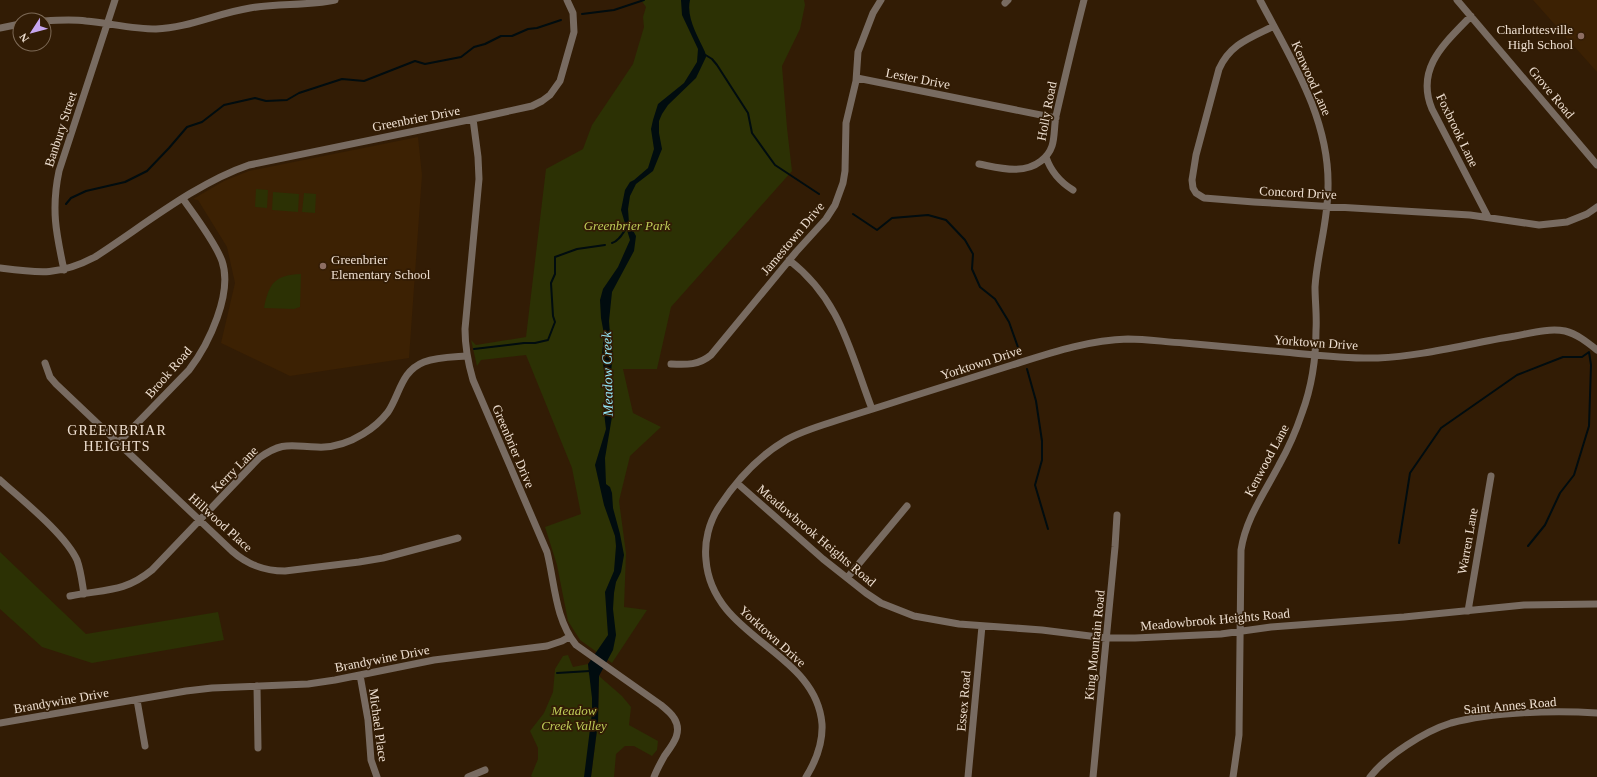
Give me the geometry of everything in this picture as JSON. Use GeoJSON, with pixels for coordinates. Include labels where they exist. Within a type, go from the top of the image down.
{"type":"FeatureCollection","features":[{"type":"Feature","properties":{"kind":"street","name":"Banbury Street"},"geometry":{"type":"LineString","coordinates":[[64,270],[54,217],[56,186],[59,171],[115,0]]}},
{"type":"Feature","properties":{"kind":"street"},"geometry":{"type":"LineString","coordinates":[[52,21],[85,20],[142,29],[170,28],[251,8],[335,0]]}},
{"type":"Feature","properties":{"kind":"street"},"geometry":{"type":"LineString","coordinates":[[473,119],[532,106],[542,101],[556,89],[563,75],[574,32],[573,13],[567,0]]}},
{"type":"Feature","properties":{"kind":"street"},"geometry":{"type":"LineString","coordinates":[[857,78],[858,52],[873,13],[881,0]]}},
{"type":"Feature","properties":{"kind":"street","name":"Holly Road"},"geometry":{"type":"LineString","coordinates":[[979,164],[1018,170],[1033,166],[1046,158],[1052,145],[1056,118],[1084,0]]}},
{"type":"Feature","properties":{"kind":"street","name":"Kenwood Lane"},"geometry":{"type":"LineString","coordinates":[[1233,777],[1239,735],[1240,550],[1254,507],[1279,466],[1296,430],[1308,394],[1315,355],[1317,268],[1327,206],[1328,172],[1326,154],[1317,116],[1303,84],[1260,0]]}},
{"type":"Feature","properties":{"kind":"street","name":"Grove Road"},"geometry":{"type":"LineString","coordinates":[[1458,0],[1597,165]]}},
{"type":"Feature","properties":{"kind":"street","name":"Foxbrook Lane"},"geometry":{"type":"LineString","coordinates":[[1471,16],[1434,57],[1427,76],[1427,93],[1432,109],[1488,217]]}},
{"type":"Feature","properties":{"kind":"street"},"geometry":{"type":"LineString","coordinates":[[0,28],[12,26]]}},
{"type":"Feature","properties":{"kind":"street","name":"Concord Drive"},"geometry":{"type":"LineString","coordinates":[[1274,26],[1239,44],[1228,53],[1218,69],[1196,155],[1192,180],[1193,188],[1196,193],[1204,198],[1488,217],[1525,224],[1552,224],[1577,218],[1597,207]]}},
{"type":"Feature","properties":{"kind":"street","name":"Lester Drive"},"geometry":{"type":"LineString","coordinates":[[857,78],[1056,118]]}},
{"type":"Feature","properties":{"kind":"street","name":"Jamestown Drive"},"geometry":{"type":"LineString","coordinates":[[672,364],[691,365],[705,360],[711,355],[789,260],[826,219],[840,194],[845,171],[846,123],[857,78]]}},
{"type":"Feature","properties":{"kind":"street","name":"Greenbrier Drive"},"geometry":{"type":"LineString","coordinates":[[0,268],[40,273],[64,270],[83,263],[95,257],[218,177],[249,164],[473,119],[479,179],[465,329],[466,356],[473,380],[547,552],[560,618],[569,636]]}},
{"type":"Feature","properties":{"kind":"street"},"geometry":{"type":"LineString","coordinates":[[1046,158],[1054,174],[1060,181],[1074,190]]}},
{"type":"Feature","properties":{"kind":"street","name":"Brook Road"},"geometry":{"type":"LineString","coordinates":[[118,443],[184,375],[198,358],[214,327],[225,287],[225,270],[220,256],[183,199]]}},
{"type":"Feature","properties":{"kind":"street"},"geometry":{"type":"LineString","coordinates":[[789,260],[816,286],[837,318],[852,350],[872,410]]}},
{"type":"Feature","properties":{"kind":"street","name":"Yorktown Drive"},"geometry":{"type":"LineString","coordinates":[[806,777],[814,763],[821,741],[821,719],[816,700],[806,683],[788,664],[743,627],[732,616],[715,594],[708,576],[705,553],[709,528],[720,505],[760,459],[787,440],[803,432],[1034,358],[1091,342],[1113,340],[1154,340],[1315,355],[1380,358],[1459,347],[1507,337],[1555,330],[1574,334],[1597,350]]}},
{"type":"Feature","properties":{"kind":"street","name":"Kerry Lane"},"geometry":{"type":"LineString","coordinates":[[70,596],[122,588],[144,577],[259,458],[267,452],[283,446],[329,446],[352,440],[362,435],[381,420],[393,403],[403,379],[412,369],[419,364],[433,359],[466,356]]}},
{"type":"Feature","properties":{"kind":"street","name":"Hillwood Place"},"geometry":{"type":"LineString","coordinates":[[45,363],[50,377],[56,384],[239,557],[255,566],[274,571],[285,571],[359,562],[383,558],[458,538]]}},
{"type":"Feature","properties":{"kind":"street","name":"Warren Lane"},"geometry":{"type":"LineString","coordinates":[[1468,611],[1491,476]]}},
{"type":"Feature","properties":{"kind":"street"},"geometry":{"type":"LineString","coordinates":[[0,480],[67,544],[78,562],[84,594]]}},
{"type":"Feature","properties":{"kind":"street","name":"Meadowbrook Heights Road"},"geometry":{"type":"LineString","coordinates":[[737,484],[847,578],[881,603],[902,613],[933,620],[982,626],[1042,630],[1106,638],[1134,638],[1208,635],[1303,624],[1404,617],[1524,605],[1597,604]]}},
{"type":"Feature","properties":{"kind":"street"},"geometry":{"type":"LineString","coordinates":[[847,578],[907,506]]}},
{"type":"Feature","properties":{"kind":"street","name":"King Mountain Road"},"geometry":{"type":"LineString","coordinates":[[1093,777],[1117,515]]}},
{"type":"Feature","properties":{"kind":"street","name":"Essex Road"},"geometry":{"type":"LineString","coordinates":[[968,777],[982,626]]}},
{"type":"Feature","properties":{"kind":"street"},"geometry":{"type":"LineString","coordinates":[[569,636],[579,647],[661,705],[671,714],[678,730],[675,741],[654,777]]}},
{"type":"Feature","properties":{"kind":"street","name":"Brandywine Drive"},"geometry":{"type":"LineString","coordinates":[[0,723],[186,691],[212,688],[308,684],[434,660],[547,646],[562,641],[569,636]]}},
{"type":"Feature","properties":{"kind":"street","name":"Michael Place"},"geometry":{"type":"LineString","coordinates":[[360,675],[368,720],[371,760],[377,777]]}},
{"type":"Feature","properties":{"kind":"street"},"geometry":{"type":"LineString","coordinates":[[257,686],[258,748]]}},
{"type":"Feature","properties":{"kind":"street"},"geometry":{"type":"LineString","coordinates":[[137,700],[146,746]]}},
{"type":"Feature","properties":{"kind":"street","name":"Saint Annes Road"},"geometry":{"type":"LineString","coordinates":[[1370,777],[1387,761],[1420,737],[1450,724],[1498,716],[1532,713],[1597,713]]}},
{"type":"Feature","properties":{"kind":"street"},"geometry":{"type":"LineString","coordinates":[[468,777],[485,770]]}},
{"type":"Feature","properties":{"kind":"shaded area","name":"Charlottesville High School"},"geometry":{"type":"Polygon","coordinates":[[[1533,0],[1597,0],[1597,72],[1533,0]]]}},
{"type":"Feature","properties":{"kind":"shaded area","name":"Greenbrier Elementary School"},"geometry":{"type":"Polygon","coordinates":[[[418,137],[422,175],[409,358],[290,376],[221,343],[235,283],[227,247],[198,200],[193,199],[224,181],[249,171],[418,137]]]}},
{"type":"Feature","properties":{"kind":"green space","name":"Greenbrier Park"},"geometry":{"type":"Polygon","coordinates":[[[641,0],[804,0],[805,5],[800,29],[782,66],[792,171],[671,307],[657,369],[623,369],[633,413],[661,427],[630,456],[619,501],[626,553],[624,607],[647,610],[612,663],[580,640],[568,621],[557,565],[545,527],[581,514],[572,468],[526,355],[481,360],[477,366],[471,340],[476,345],[526,337],[546,169],[583,149],[592,125],[633,64],[644,27],[643,17],[646,7],[641,0]]]}},
{"type":"Feature","properties":{"kind":"green space"},"geometry":{"type":"Polygon","coordinates":[[[256,189],[268,190],[267,208],[255,207],[256,189]]]}},
{"type":"Feature","properties":{"kind":"green space"},"geometry":{"type":"Polygon","coordinates":[[[273,192],[299,194],[298,212],[272,210],[273,192]]]}},
{"type":"Feature","properties":{"kind":"green space"},"geometry":{"type":"Polygon","coordinates":[[[304,193],[316,194],[315,213],[302,212],[304,193]]]}},
{"type":"Feature","properties":{"kind":"green space"},"geometry":{"type":"Polygon","coordinates":[[[301,274],[300,307],[294,309],[264,308],[268,292],[275,282],[285,276],[301,274]]]}},
{"type":"Feature","properties":{"kind":"green space"},"geometry":{"type":"Polygon","coordinates":[[[0,552],[86,634],[218,612],[224,640],[92,663],[42,647],[0,609],[0,552]]]}},
{"type":"Feature","properties":{"kind":"green space","name":"Meadow Creek Valley"},"geometry":{"type":"Polygon","coordinates":[[[568,655],[573,667],[588,664],[589,675],[591,675],[594,716],[589,777],[533,777],[531,776],[538,759],[538,748],[530,731],[544,713],[553,692],[555,669],[563,656],[568,655]]]}},
{"type":"Feature","properties":{"kind":"green space"},"geometry":{"type":"Polygon","coordinates":[[[599,676],[622,696],[631,707],[629,725],[658,741],[657,750],[652,756],[634,746],[625,746],[616,754],[614,777],[591,777],[598,722],[599,676]]]}},
{"type":"Feature","properties":{"kind":"water","name":"Meadow Creek"},"geometry":{"type":"Polygon","coordinates":[[[681,0],[690,0],[689,7],[691,20],[706,57],[696,78],[668,105],[659,121],[659,133],[662,149],[653,171],[636,184],[630,196],[628,209],[629,223],[636,236],[634,251],[612,292],[609,321],[611,347],[613,353],[610,382],[614,405],[605,458],[606,484],[610,487],[612,493],[613,508],[624,555],[621,572],[616,582],[614,593],[613,609],[616,635],[613,650],[599,676],[598,722],[591,777],[584,777],[592,713],[592,698],[588,664],[608,635],[605,592],[614,571],[616,546],[615,536],[604,505],[595,465],[606,429],[604,413],[606,386],[602,355],[604,334],[600,300],[603,289],[618,267],[630,240],[621,210],[625,190],[630,182],[648,168],[654,149],[651,129],[658,104],[684,83],[697,62],[698,49],[682,15],[681,0]]]}},
{"type":"Feature","properties":{"kind":"waterway"},"geometry":{"type":"LineString","coordinates":[[582,14],[614,10],[644,0]]}},
{"type":"Feature","properties":{"kind":"waterway"},"geometry":{"type":"LineString","coordinates":[[66,204],[71,198],[86,191],[125,182],[147,171],[187,127],[202,122],[224,105],[255,98],[266,101],[287,100],[299,93],[342,79],[364,81],[415,61],[425,64],[461,57],[474,47],[485,44],[501,36],[512,36],[528,29],[537,28],[561,20]]}},
{"type":"Feature","properties":{"kind":"waterway"},"geometry":{"type":"LineString","coordinates":[[704,54],[712,59],[717,65],[748,113],[752,133],[775,165],[819,194]]}},
{"type":"Feature","properties":{"kind":"waterway"},"geometry":{"type":"LineString","coordinates":[[853,214],[877,230],[892,218],[928,215],[946,220],[965,240],[973,254],[972,269],[980,287],[995,299],[1009,322],[1019,350]]}},
{"type":"Feature","properties":{"kind":"waterway"},"geometry":{"type":"LineString","coordinates":[[612,243],[619,239],[627,227]]}},
{"type":"Feature","properties":{"kind":"waterway"},"geometry":{"type":"LineString","coordinates":[[474,349],[535,343],[548,340],[555,322],[553,316],[551,283],[555,274],[555,257],[577,249],[605,245]]}},
{"type":"Feature","properties":{"kind":"waterway"},"geometry":{"type":"LineString","coordinates":[[1399,543],[1410,473],[1441,428],[1517,375],[1563,357],[1582,357],[1589,352],[1591,365],[1589,426],[1574,475],[1560,493],[1545,525],[1528,546]]}},
{"type":"Feature","properties":{"kind":"waterway"},"geometry":{"type":"LineString","coordinates":[[1027,369],[1036,401],[1042,441],[1042,460],[1035,485],[1048,529]]}},
{"type":"Feature","properties":{"kind":"waterway"},"geometry":{"type":"LineString","coordinates":[[557,673],[590,671]]}},
{"type":"Feature","properties":{"kind":"place","name":"Charlottesville High School"},"geometry":{"type":"Point","coordinates":[1581,36]}},
{"type":"Feature","properties":{"kind":"place","name":"Greenbrier Elementary School"},"geometry":{"type":"Point","coordinates":[323,266]}},
{"type":"Feature","properties":{"kind":"district","name":"GREENBRIAR HEIGHTS"},"geometry":{"type":"Point","coordinates":[117,438]}}]}
